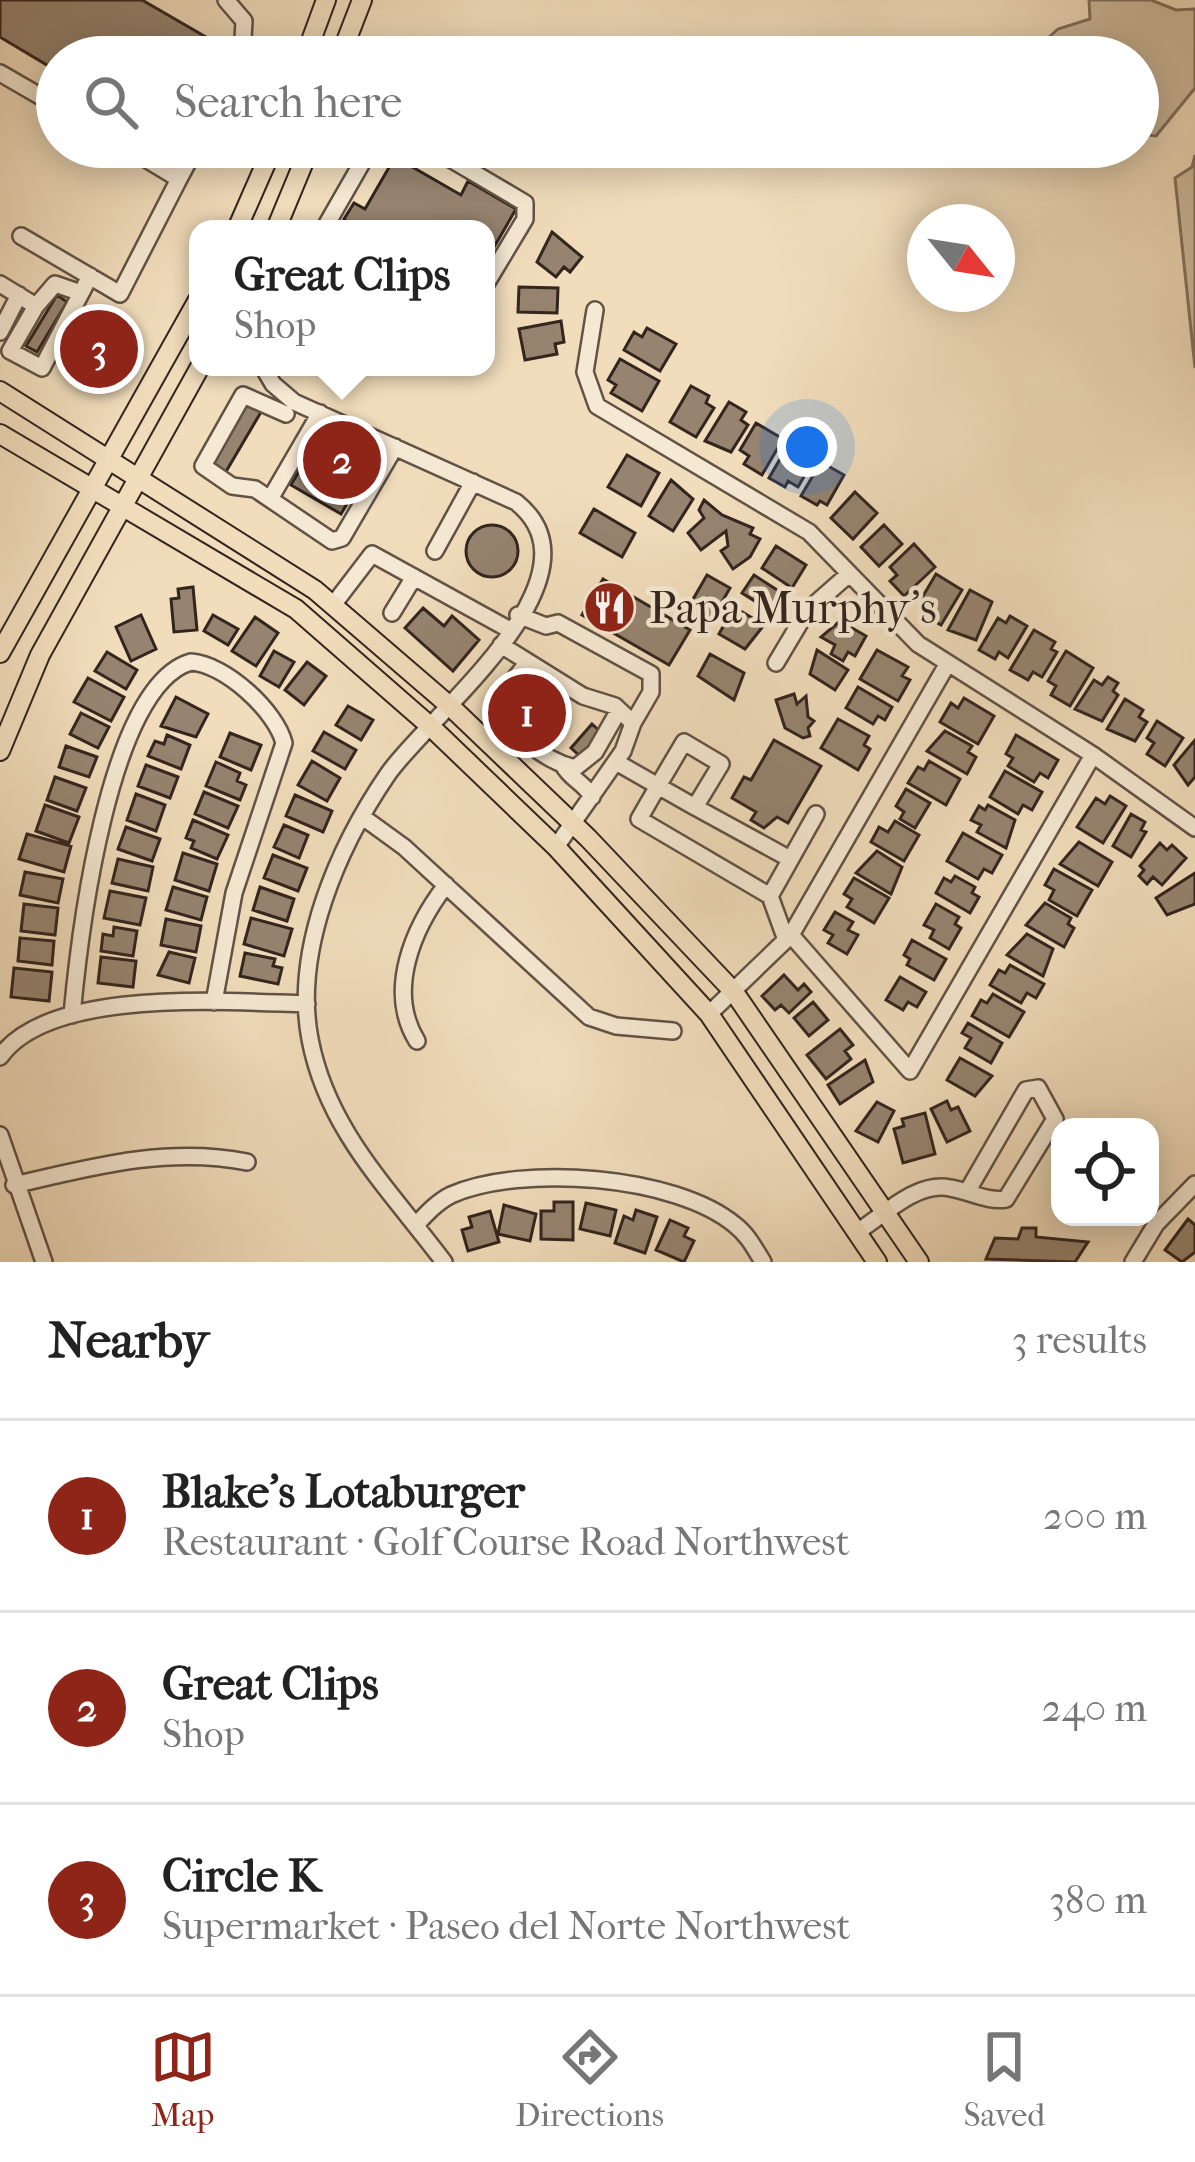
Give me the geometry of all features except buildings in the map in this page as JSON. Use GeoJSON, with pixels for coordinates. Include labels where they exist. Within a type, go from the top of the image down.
{"type":"FeatureCollection","features":[{"type":"Feature","properties":{"kind":"main road"},"geometry":{"type":"LineString","coordinates":[[313,36],[326,0]]}},
{"type":"Feature","properties":{"kind":"main road"},"geometry":{"type":"LineString","coordinates":[[348,36],[362,0]]}},
{"type":"Feature","properties":{"kind":"main road"},"geometry":{"type":"LineString","coordinates":[[241,220],[264,168]]}},
{"type":"Feature","properties":{"kind":"main road"},"geometry":{"type":"LineString","coordinates":[[280,220],[301,168]]}},
{"type":"Feature","properties":{"kind":"main road"},"geometry":{"type":"LineString","coordinates":[[0,653],[189,316]]}},
{"type":"Feature","properties":{"kind":"main road"},"geometry":{"type":"LineString","coordinates":[[0,751],[25,686],[195,376]]}},
{"type":"Feature","properties":{"kind":"main road"},"geometry":{"type":"LineString","coordinates":[[0,391],[109,455],[333,605],[451,707],[574,824],[734,992],[919,1262]]}},
{"type":"Feature","properties":{"kind":"main road"},"geometry":{"type":"LineString","coordinates":[[0,434],[296,609],[430,726],[556,847],[709,1014],[878,1262]]}},
{"type":"Feature","properties":{"kind":"street"},"geometry":{"type":"LineString","coordinates":[[226,0],[244,21],[243,36]]}},
{"type":"Feature","properties":{"kind":"street"},"geometry":{"type":"LineString","coordinates":[[0,73],[36,94]]}},
{"type":"Feature","properties":{"kind":"street"},"geometry":{"type":"LineString","coordinates":[[162,168],[179,178]]}},
{"type":"Feature","properties":{"kind":"street"},"geometry":{"type":"LineString","coordinates":[[20,236],[120,294],[184,168]]}},
{"type":"Feature","properties":{"kind":"street"},"geometry":{"type":"LineString","coordinates":[[329,220],[359,168]]}},
{"type":"Feature","properties":{"kind":"street"},"geometry":{"type":"LineString","coordinates":[[466,168],[525,203],[525,219],[495,269]]}},
{"type":"Feature","properties":{"kind":"street"},"geometry":{"type":"LineString","coordinates":[[81,293],[55,284],[10,351],[42,368],[90,276]]}},
{"type":"Feature","properties":{"kind":"street"},"geometry":{"type":"LineString","coordinates":[[0,284],[36,306]]}},
{"type":"Feature","properties":{"kind":"street"},"geometry":{"type":"LineString","coordinates":[[0,332],[19,296]]}},
{"type":"Feature","properties":{"kind":"street"},"geometry":{"type":"LineString","coordinates":[[596,310],[585,372],[598,406],[787,517],[849,574],[892,623],[1195,828]]}},
{"type":"Feature","properties":{"kind":"street"},"geometry":{"type":"LineString","coordinates":[[268,376],[294,401],[515,502],[534,517],[543,536],[539,576],[510,630],[451,707],[385,778],[318,921],[306,980],[322,1090],[364,1166],[444,1262]]}},
{"type":"Feature","properties":{"kind":"street"},"geometry":{"type":"LineString","coordinates":[[286,415],[252,395],[236,399],[202,461],[208,472],[232,486],[246,484],[337,542],[395,447]]}},
{"type":"Feature","properties":{"kind":"street"},"geometry":{"type":"LineString","coordinates":[[270,499],[320,412]]}},
{"type":"Feature","properties":{"kind":"street"},"geometry":{"type":"LineString","coordinates":[[435,551],[473,482]]}},
{"type":"Feature","properties":{"kind":"street"},"geometry":{"type":"LineString","coordinates":[[333,605],[372,554],[510,630],[528,662],[583,696],[620,710],[633,723]]}},
{"type":"Feature","properties":{"kind":"street"},"geometry":{"type":"LineString","coordinates":[[776,663],[807,611],[849,574]]}},
{"type":"Feature","properties":{"kind":"street"},"geometry":{"type":"LineString","coordinates":[[392,613],[414,577]]}},
{"type":"Feature","properties":{"kind":"street"},"geometry":{"type":"LineString","coordinates":[[510,630],[558,623],[651,674],[651,692],[616,762],[556,847]]}},
{"type":"Feature","properties":{"kind":"street"},"geometry":{"type":"LineString","coordinates":[[72,1015],[84,904],[101,826],[134,728],[159,681],[178,665],[204,662],[272,716],[284,743],[234,893],[214,1002]]}},
{"type":"Feature","properties":{"kind":"street"},"geometry":{"type":"LineString","coordinates":[[528,662],[496,702],[504,722],[563,765],[575,768],[595,752],[620,710]]}},
{"type":"Feature","properties":{"kind":"street"},"geometry":{"type":"LineString","coordinates":[[709,1014],[788,938],[948,663]]}},
{"type":"Feature","properties":{"kind":"street"},"geometry":{"type":"LineString","coordinates":[[694,807],[721,764],[684,742],[639,819],[770,896],[788,938],[910,1072],[1093,755]]}},
{"type":"Feature","properties":{"kind":"street"},"geometry":{"type":"LineString","coordinates":[[616,762],[790,859]]}},
{"type":"Feature","properties":{"kind":"street"},"geometry":{"type":"LineString","coordinates":[[563,765],[569,776],[585,783],[592,797]]}},
{"type":"Feature","properties":{"kind":"street"},"geometry":{"type":"LineString","coordinates":[[770,896],[816,814]]}},
{"type":"Feature","properties":{"kind":"street"},"geometry":{"type":"LineString","coordinates":[[364,818],[446,885],[589,1017],[616,1026],[673,1031]]}},
{"type":"Feature","properties":{"kind":"street"},"geometry":{"type":"LineString","coordinates":[[417,1041],[402,1003],[405,970],[426,914],[446,885]]}},
{"type":"Feature","properties":{"kind":"street"},"geometry":{"type":"LineString","coordinates":[[0,1057],[23,1031],[72,1015],[214,1002],[307,1004]]}},
{"type":"Feature","properties":{"kind":"street"},"geometry":{"type":"LineString","coordinates":[[857,1232],[923,1188],[1006,1199],[1055,1119],[1038,1088],[1026,1090],[967,1192]]}},
{"type":"Feature","properties":{"kind":"street"},"geometry":{"type":"LineString","coordinates":[[0,1135],[44,1262]]}},
{"type":"Feature","properties":{"kind":"street"},"geometry":{"type":"LineString","coordinates":[[14,1185],[155,1157],[212,1155],[247,1162]]}},
{"type":"Feature","properties":{"kind":"street"},"geometry":{"type":"LineString","coordinates":[[416,1225],[450,1196],[483,1186],[525,1179],[622,1183],[718,1214],[748,1238],[763,1262]]}},
{"type":"Feature","properties":{"kind":"street"},"geometry":{"type":"LineString","coordinates":[[1134,1262],[1156,1224],[1195,1184]]}},
{"type":"Feature","properties":{"kind":"shaded area"},"geometry":{"type":"Polygon","coordinates":[[[1089,0],[1151,0],[1176,10],[1195,9],[1195,88],[1159,132],[1159,36],[1050,36],[1090,19],[1089,0]]]}},
{"type":"Feature","properties":{"kind":"shaded area"},"geometry":{"type":"Polygon","coordinates":[[[1195,155],[1195,368],[1175,178],[1192,167],[1195,155]]]}},
{"type":"Feature","properties":{"kind":"place","name":"Circle K"},"geometry":{"type":"Point","coordinates":[99,349]}},
{"type":"Feature","properties":{"kind":"place","name":"Great Clips"},"geometry":{"type":"Point","coordinates":[342,460]}},
{"type":"Feature","properties":{"kind":"place","name":"Papa Murphy's"},"geometry":{"type":"Point","coordinates":[610,608]}},
{"type":"Feature","properties":{"kind":"place","name":"Blake's Lotaburger"},"geometry":{"type":"Point","coordinates":[527,713]}}]}
